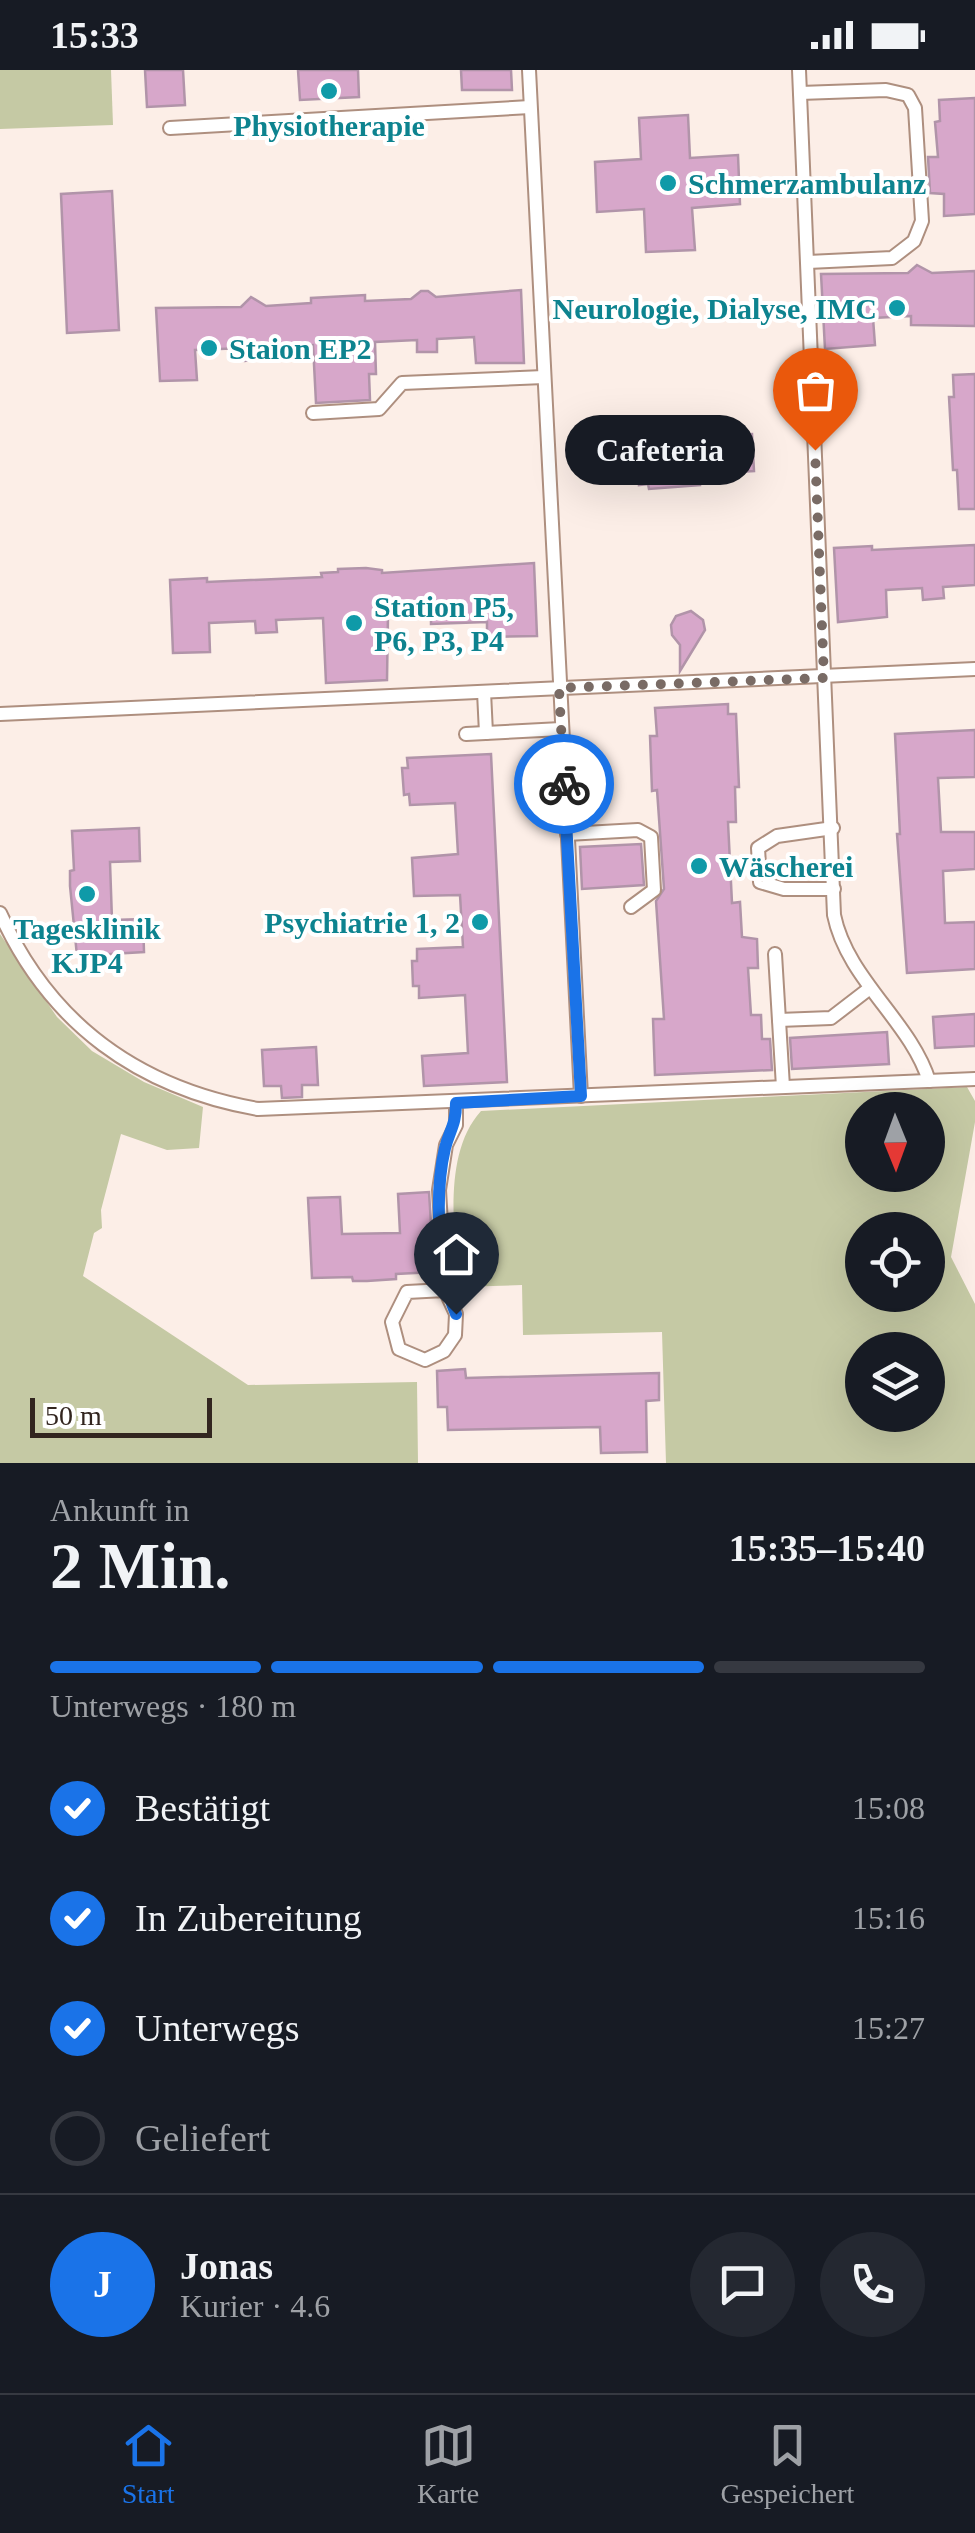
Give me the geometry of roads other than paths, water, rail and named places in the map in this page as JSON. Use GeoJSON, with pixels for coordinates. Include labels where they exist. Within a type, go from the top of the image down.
{"type":"FeatureCollection","features":[{"type":"Feature","properties":{"kind":"lane"},"geometry":{"type":"LineString","coordinates":[[529,70],[581,1096]]}},
{"type":"Feature","properties":{"kind":"lane"},"geometry":{"type":"LineString","coordinates":[[799,70],[838,934],[925,1066],[929,1081]]}},
{"type":"Feature","properties":{"kind":"lane"},"geometry":{"type":"LineString","coordinates":[[800,94],[886,90],[908,95],[915,108],[922,221],[914,241],[892,258],[808,262]]}},
{"type":"Feature","properties":{"kind":"lane"},"geometry":{"type":"LineString","coordinates":[[170,128],[530,107]]}},
{"type":"Feature","properties":{"kind":"lane"},"geometry":{"type":"LineString","coordinates":[[313,412],[379,410],[402,384],[544,377]]}},
{"type":"Feature","properties":{"kind":"lane"},"geometry":{"type":"LineString","coordinates":[[0,714],[975,669]]}},
{"type":"Feature","properties":{"kind":"lane"},"geometry":{"type":"LineString","coordinates":[[484,692],[486,733]]}},
{"type":"Feature","properties":{"kind":"lane"},"geometry":{"type":"LineString","coordinates":[[466,734],[562,729]]}},
{"type":"Feature","properties":{"kind":"lane"},"geometry":{"type":"LineString","coordinates":[[832,828],[777,836],[758,848],[760,882],[784,889],[834,889]]}},
{"type":"Feature","properties":{"kind":"lane"},"geometry":{"type":"LineString","coordinates":[[567,834],[638,830],[652,837],[654,890],[631,907]]}},
{"type":"Feature","properties":{"kind":"lane"},"geometry":{"type":"LineString","coordinates":[[0,914],[39,982],[62,1012],[95,1041],[160,1080],[214,1102],[258,1109],[975,1079]]}},
{"type":"Feature","properties":{"kind":"lane"},"geometry":{"type":"LineString","coordinates":[[775,954],[783,1088]]}},
{"type":"Feature","properties":{"kind":"lane"},"geometry":{"type":"LineString","coordinates":[[779,1020],[832,1018],[870,988]]}},
{"type":"Feature","properties":{"kind":"lane"},"geometry":{"type":"LineString","coordinates":[[446,1290],[407,1292],[392,1322],[399,1349],[425,1360],[444,1351],[455,1335],[456,1314],[446,1290],[439,1190],[446,1145],[456,1125],[456,1103]]}},
{"type":"Feature","properties":{"kind":"place","name":"Physiotherapie"},"geometry":{"type":"Point","coordinates":[329,91]}},
{"type":"Feature","properties":{"kind":"place","name":"Schmerzambulanz"},"geometry":{"type":"Point","coordinates":[668,183]}},
{"type":"Feature","properties":{"kind":"place","name":"Neurologie, Dialyse, IMC"},"geometry":{"type":"Point","coordinates":[897,308]}},
{"type":"Feature","properties":{"kind":"place","name":"Staion EP2"},"geometry":{"type":"Point","coordinates":[209,348]}},
{"type":"Feature","properties":{"kind":"place","name":"Cafeteria"},"geometry":{"type":"Point","coordinates":[815,450]}},
{"type":"Feature","properties":{"kind":"place","name":"Station P5, P6, P3, P4"},"geometry":{"type":"Point","coordinates":[354,623]}},
{"type":"Feature","properties":{"kind":"place","name":"Wäscherei"},"geometry":{"type":"Point","coordinates":[699,866]}},
{"type":"Feature","properties":{"kind":"place","name":"Tagesklinik KJP4"},"geometry":{"type":"Point","coordinates":[87,894]}},
{"type":"Feature","properties":{"kind":"place","name":"Psychiatrie 1, 2"},"geometry":{"type":"Point","coordinates":[480,922]}}]}
